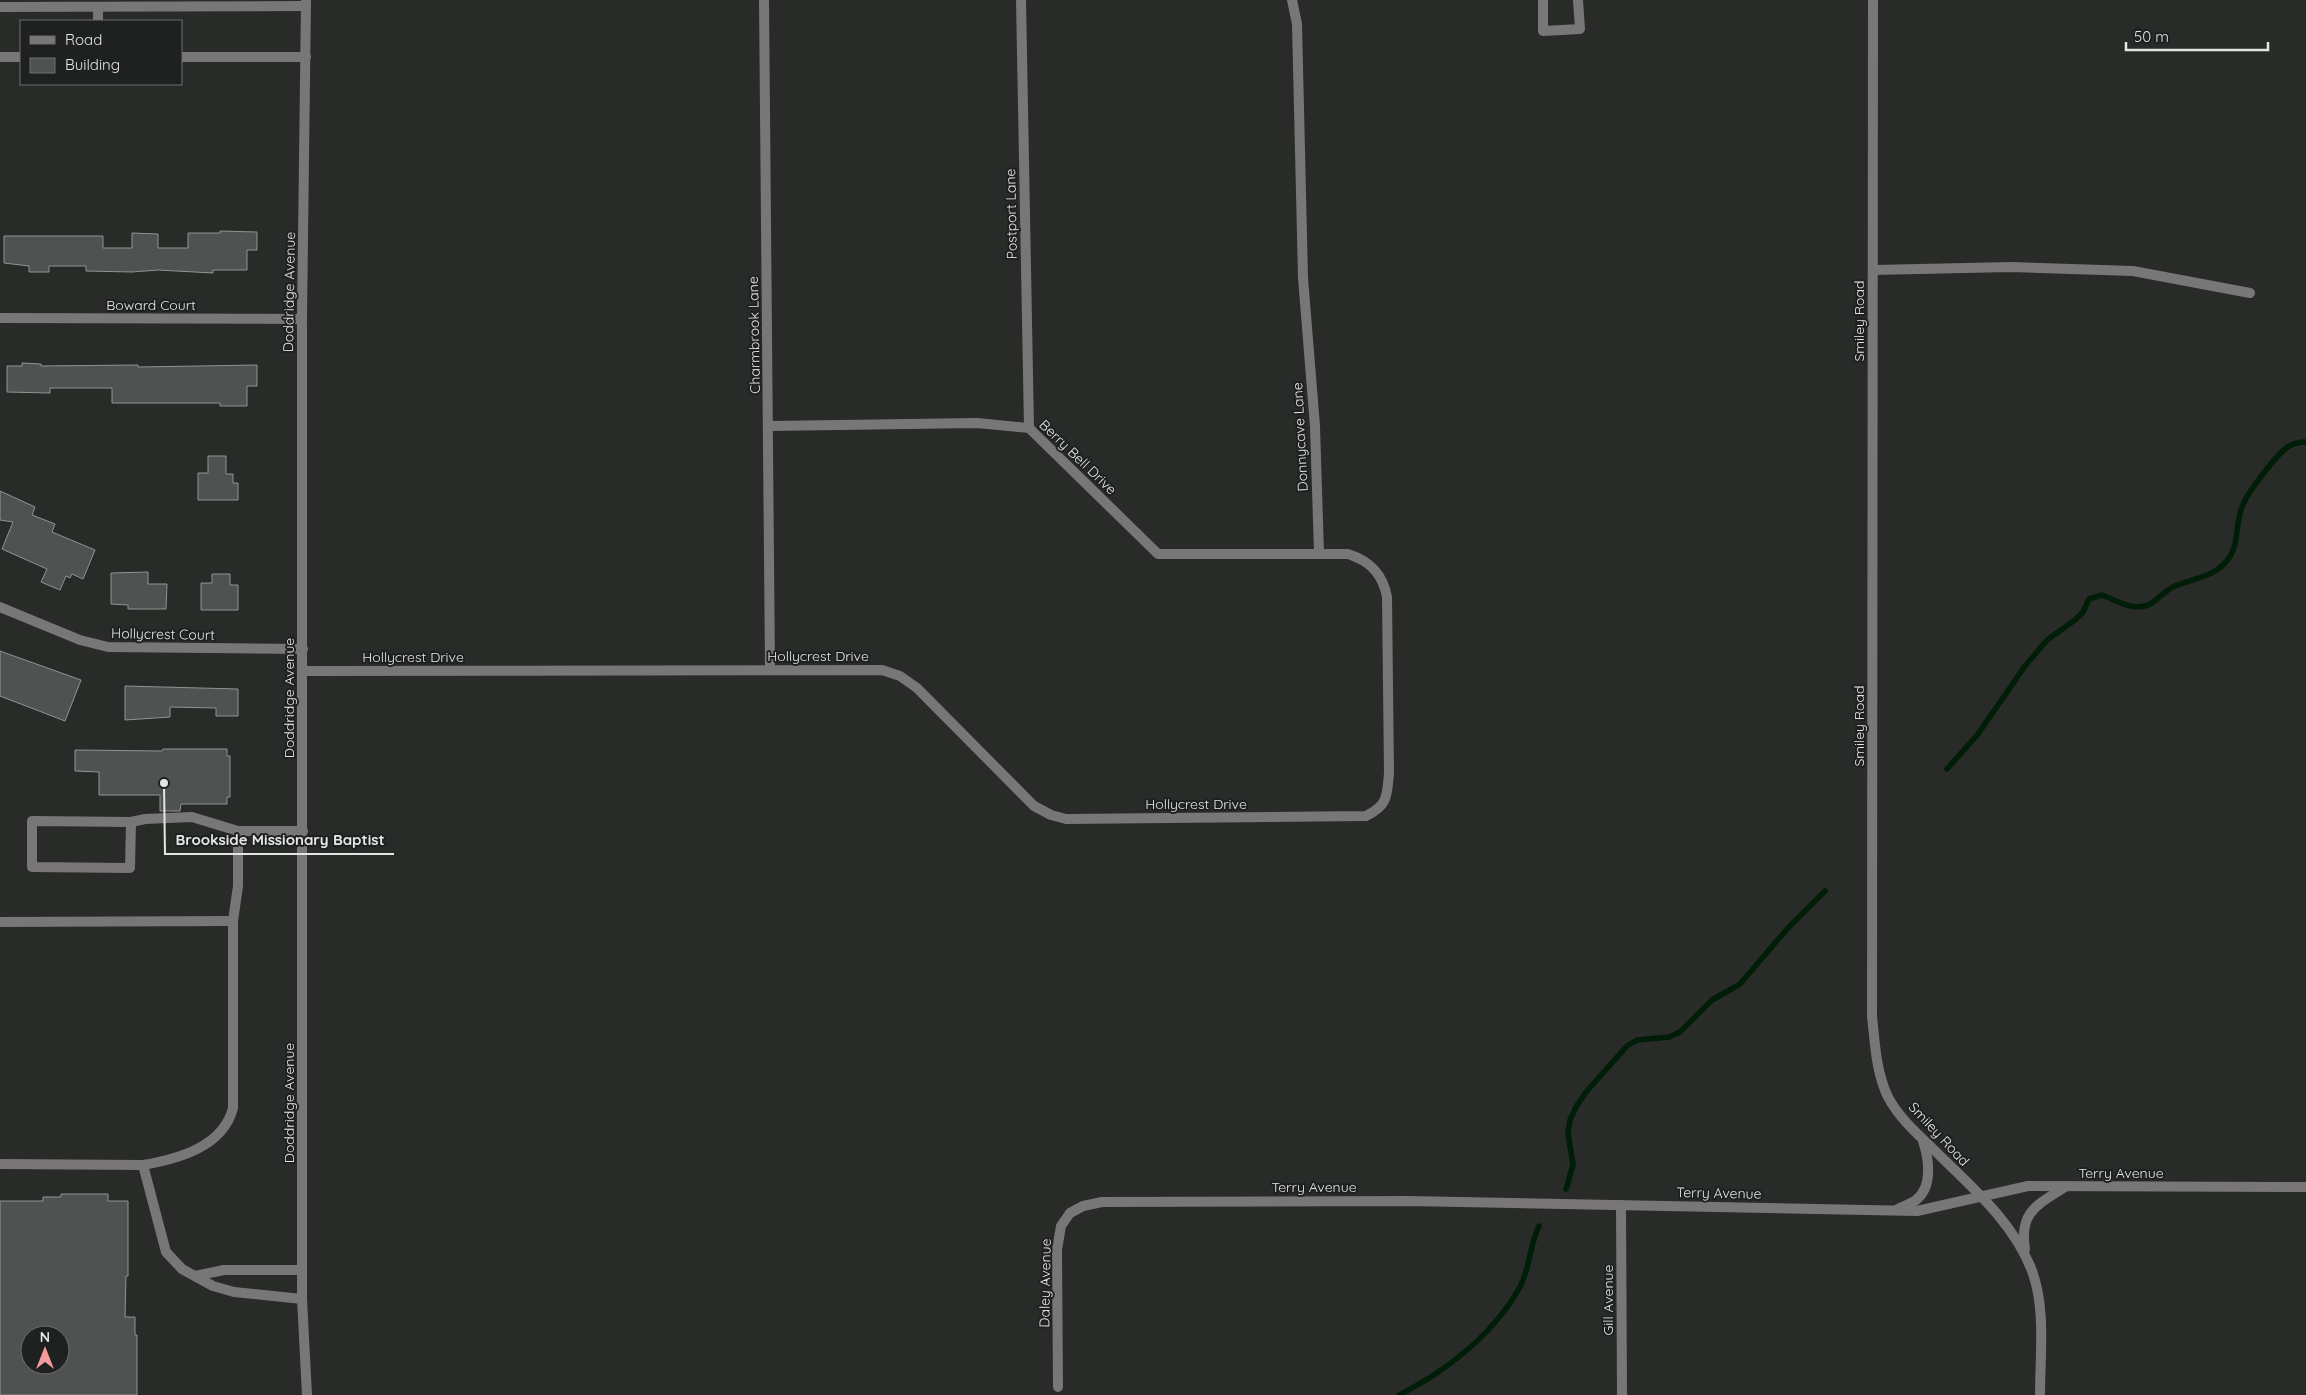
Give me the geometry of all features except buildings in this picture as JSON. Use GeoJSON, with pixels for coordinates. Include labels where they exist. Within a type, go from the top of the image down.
{"type":"FeatureCollection","features":[{"type":"Feature","properties":{"kind":"street","name":"Charmbrook Lane"},"geometry":{"type":"LineString","coordinates":[[764,0],[770,669]]}},
{"type":"Feature","properties":{"kind":"street","name":"Postport Lane"},"geometry":{"type":"LineString","coordinates":[[1021,0],[1029,428]]}},
{"type":"Feature","properties":{"kind":"street","name":"Donnycave Lane"},"geometry":{"type":"LineString","coordinates":[[1292,0],[1297,24],[1303,278],[1315,426],[1319,553]]}},
{"type":"Feature","properties":{"kind":"street"},"geometry":{"type":"LineString","coordinates":[[1543,0],[1543,31],[1580,29],[1578,0]]}},
{"type":"Feature","properties":{"kind":"street","name":"Smiley Road"},"geometry":{"type":"LineString","coordinates":[[1873,0],[1872,1016],[1876,1062],[1888,1098],[1908,1125],[2004,1222],[2033,1272],[2039,1301],[2040,1395]]}},
{"type":"Feature","properties":{"kind":"street"},"geometry":{"type":"LineString","coordinates":[[0,7],[306,3]]}},
{"type":"Feature","properties":{"kind":"street","name":"Doddridge Avenue"},"geometry":{"type":"LineString","coordinates":[[306,3],[302,319],[302,1299],[307,1395]]}},
{"type":"Feature","properties":{"kind":"street"},"geometry":{"type":"LineString","coordinates":[[98,7],[98,20]]}},
{"type":"Feature","properties":{"kind":"street"},"geometry":{"type":"LineString","coordinates":[[0,57],[20,57]]}},
{"type":"Feature","properties":{"kind":"street"},"geometry":{"type":"LineString","coordinates":[[182,57],[306,57]]}},
{"type":"Feature","properties":{"kind":"street"},"geometry":{"type":"LineString","coordinates":[[1873,270],[2011,267],[2133,272],[2250,293]]}},
{"type":"Feature","properties":{"kind":"street","name":"Boward Court"},"geometry":{"type":"LineString","coordinates":[[0,318],[302,319]]}},
{"type":"Feature","properties":{"kind":"street","name":"Berry Bell Drive"},"geometry":{"type":"LineString","coordinates":[[769,426],[977,423],[1029,428],[1158,554],[1319,553]]}},
{"type":"Feature","properties":{"kind":"street","name":"Hollycrest Drive"},"geometry":{"type":"LineString","coordinates":[[303,671],[862,668],[882,670],[900,676],[917,688],[1034,806],[1051,815],[1066,818],[1366,816],[1379,809],[1387,798],[1388,597],[1380,575],[1368,562],[1348,554],[1319,553]]}},
{"type":"Feature","properties":{"kind":"street","name":"Hollycrest Court"},"geometry":{"type":"LineString","coordinates":[[0,607],[80,640],[108,647],[303,649]]}},
{"type":"Feature","properties":{"kind":"street"},"geometry":{"type":"LineString","coordinates":[[131,822],[130,868],[32,867],[32,821],[131,822],[145,819],[192,817],[238,830],[303,831]]}},
{"type":"Feature","properties":{"kind":"street"},"geometry":{"type":"LineString","coordinates":[[0,1164],[143,1165],[181,1156],[213,1140],[223,1131],[230,1120],[233,1108],[233,921],[238,886],[238,830]]}},
{"type":"Feature","properties":{"kind":"street"},"geometry":{"type":"LineString","coordinates":[[0,922],[233,921]]}},
{"type":"Feature","properties":{"kind":"street"},"geometry":{"type":"LineString","coordinates":[[1896,1210],[1917,1200],[1926,1185],[1928,1157],[1921,1138]]}},
{"type":"Feature","properties":{"kind":"street"},"geometry":{"type":"LineString","coordinates":[[143,1165],[166,1252],[182,1269],[213,1286],[234,1292],[302,1299]]}},
{"type":"Feature","properties":{"kind":"street","name":"Terry Avenue"},"geometry":{"type":"LineString","coordinates":[[1128,1200],[1408,1200],[1917,1211],[1982,1198],[2028,1186],[2306,1187]]}},
{"type":"Feature","properties":{"kind":"street"},"geometry":{"type":"LineString","coordinates":[[2026,1258],[2022,1233],[2033,1207],[2065,1187]]}},
{"type":"Feature","properties":{"kind":"street","name":"Daley Avenue"},"geometry":{"type":"LineString","coordinates":[[1058,1387],[1057,1250],[1061,1226],[1070,1213],[1083,1206],[1128,1200]]}},
{"type":"Feature","properties":{"kind":"street","name":"Gill Avenue"},"geometry":{"type":"LineString","coordinates":[[1621,1205],[1622,1395]]}},
{"type":"Feature","properties":{"kind":"street"},"geometry":{"type":"LineString","coordinates":[[195,1276],[224,1270],[302,1270]]}},
{"type":"Feature","properties":{"kind":"waterway"},"geometry":{"type":"LineString","coordinates":[[1947,769],[1978,734],[2025,666],[2047,640],[2083,612],[2089,599],[2102,595],[2126,605],[2145,606],[2152,603],[2167,590],[2213,572],[2224,564],[2233,551],[2242,507],[2255,485],[2285,449],[2295,444],[2306,442]]}},
{"type":"Feature","properties":{"kind":"waterway"},"geometry":{"type":"LineString","coordinates":[[1566,1189],[1573,1165],[1568,1133],[1570,1120],[1586,1092],[1627,1046],[1637,1040],[1669,1037],[1680,1032],[1712,1000],[1740,984],[1788,928],[1825,891]]}},
{"type":"Feature","properties":{"kind":"waterway"},"geometry":{"type":"LineString","coordinates":[[1399,1395],[1452,1362],[1484,1335],[1498,1319],[1521,1285],[1539,1226]]}},
{"type":"Feature","properties":{"kind":"place","name":"Brookside Missionary Baptist"},"geometry":{"type":"Point","coordinates":[164,783]}}]}
